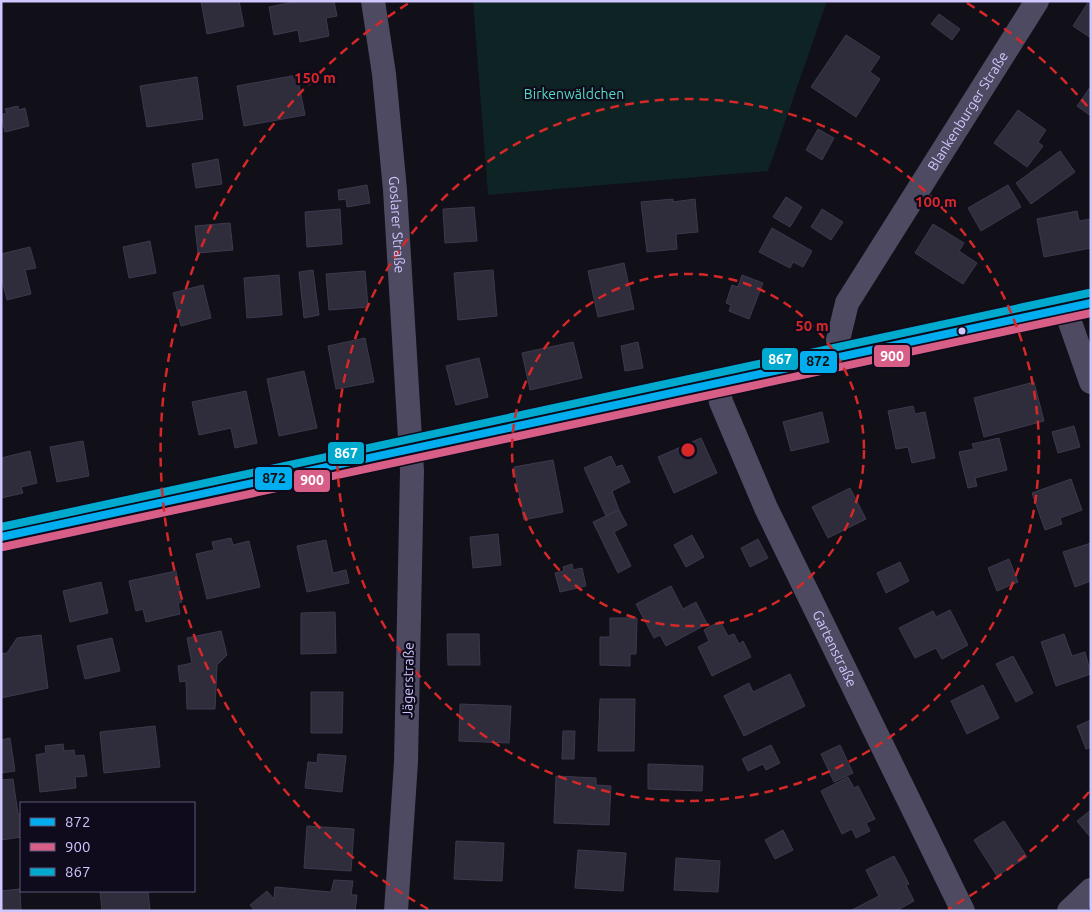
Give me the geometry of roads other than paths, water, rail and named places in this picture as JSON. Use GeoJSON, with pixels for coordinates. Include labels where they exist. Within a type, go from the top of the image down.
{"type":"FeatureCollection","features":[{"type":"Feature","properties":{"kind":"street","name":"Goslarer Straße"},"geometry":{"type":"LineString","coordinates":[[373,1],[384,74],[395,190],[412,449]]}},
{"type":"Feature","properties":{"kind":"street","name":"Blankenburger Straße"},"geometry":{"type":"LineString","coordinates":[[840,355],[838,340],[847,303],[1037,1]]}},
{"type":"Feature","properties":{"kind":"street"},"geometry":{"type":"LineString","coordinates":[[1,537],[840,355],[1091,303]]}},
{"type":"Feature","properties":{"kind":"street"},"geometry":{"type":"LineString","coordinates":[[1066,308],[1091,382]]}},
{"type":"Feature","properties":{"kind":"street","name":"Gartenstraße"},"geometry":{"type":"LineString","coordinates":[[717,383],[721,402],[766,508],[963,911]]}},
{"type":"Feature","properties":{"kind":"street","name":"Jägerstraße"},"geometry":{"type":"LineString","coordinates":[[396,911],[406,762],[412,449]]}},
{"type":"Feature","properties":{"kind":"street"},"geometry":{"type":"LineString","coordinates":[[1069,911],[1091,890]]}},
{"type":"Feature","properties":{"kind":"park label","name":"Birkenwäldchen"},"geometry":{"type":"Point","coordinates":[574,94]}}]}
